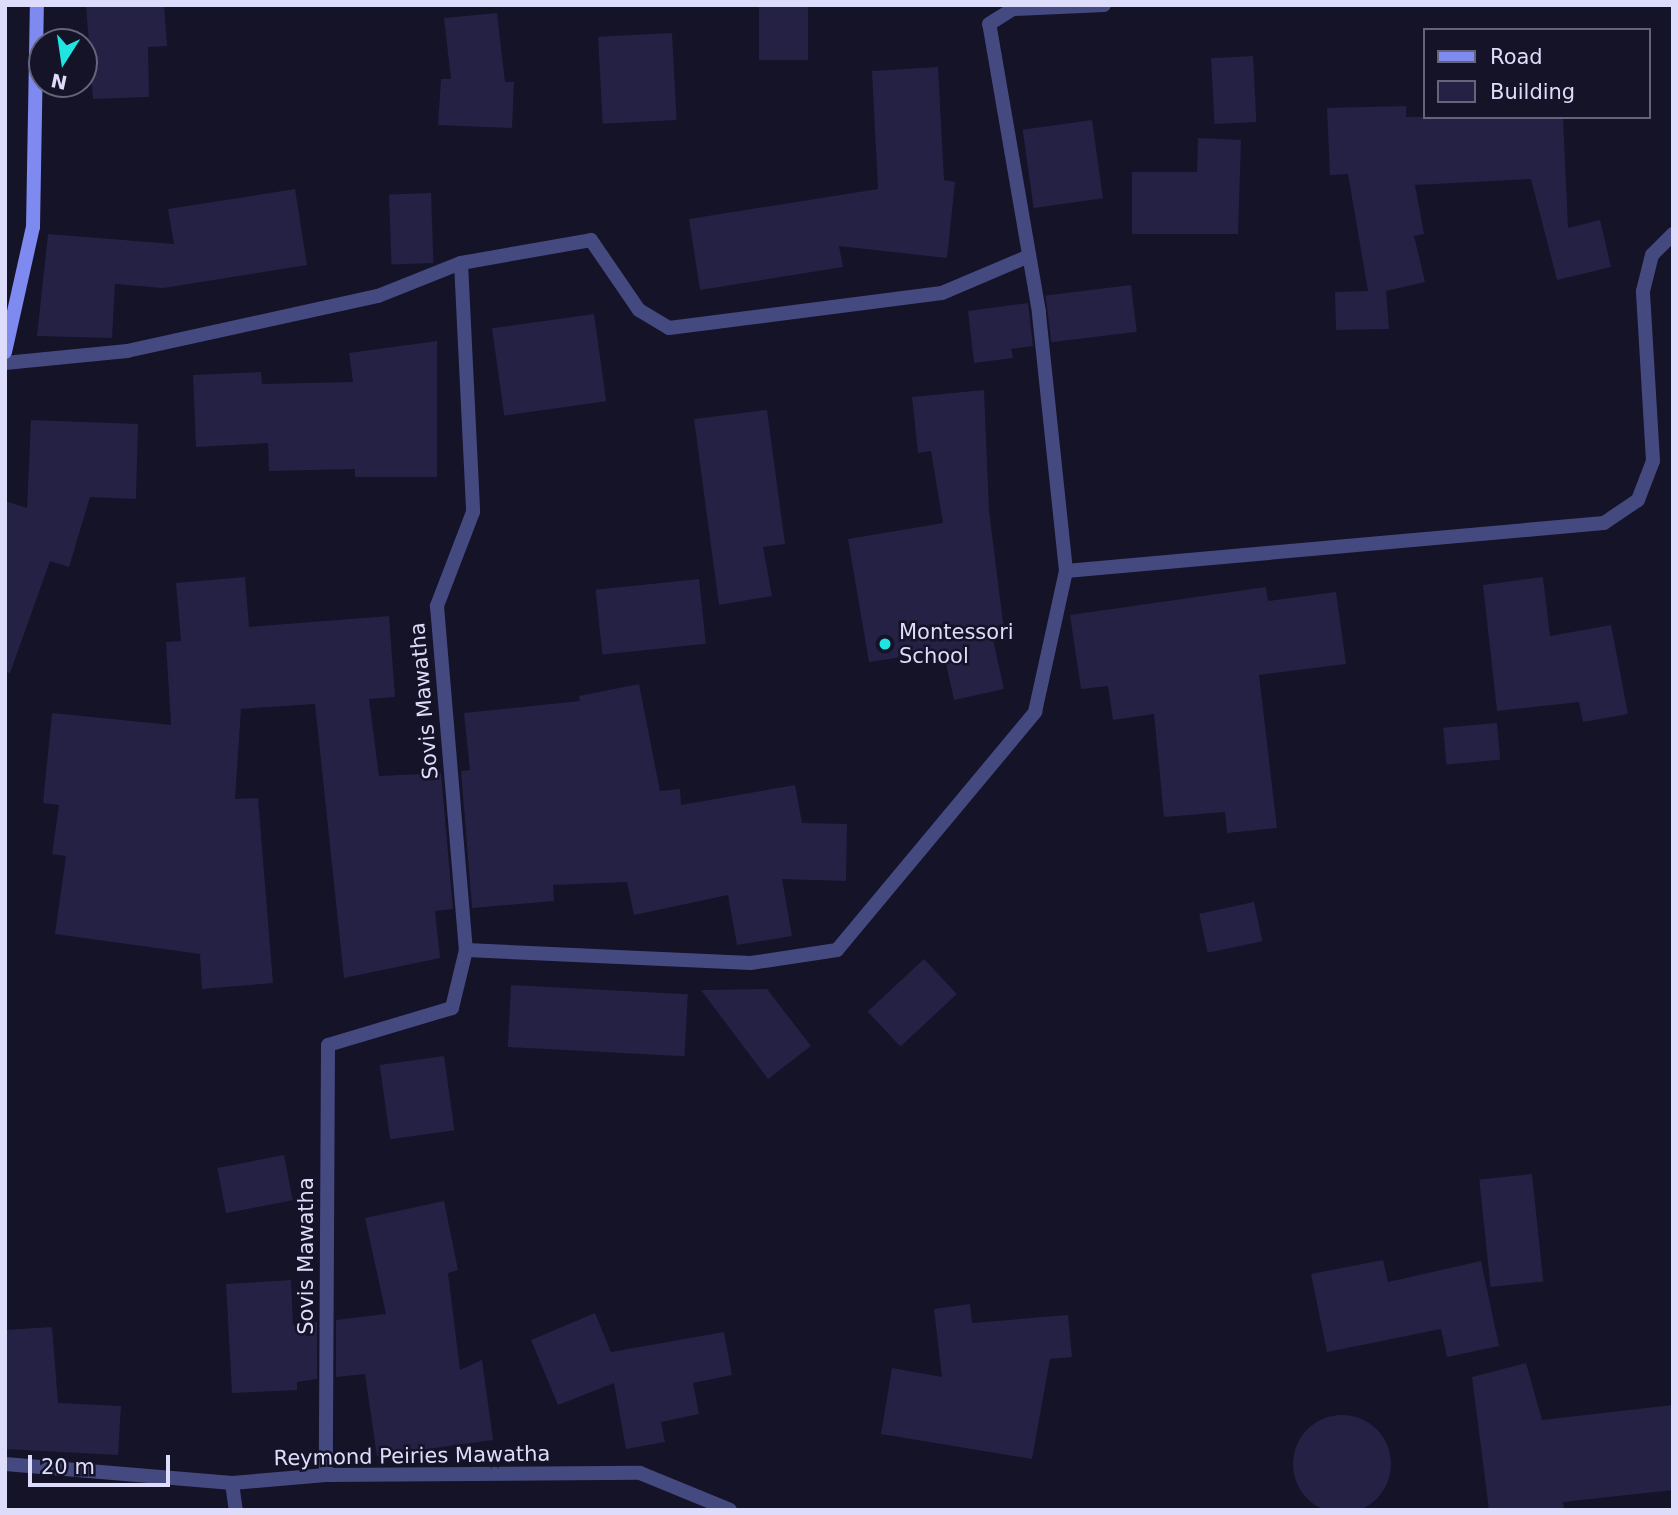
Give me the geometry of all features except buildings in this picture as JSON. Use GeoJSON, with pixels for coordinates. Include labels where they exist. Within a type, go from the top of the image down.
{"type":"FeatureCollection","features":[{"type":"Feature","properties":{"kind":"street"},"geometry":{"type":"LineString","coordinates":[[5,352],[33,227],[37,5]]}},
{"type":"Feature","properties":{"kind":"street"},"geometry":{"type":"LineString","coordinates":[[466,950],[751,963],[837,950],[1035,712],[1066,571],[1040,312],[1027,257],[989,24],[1013,9],[1104,5]]}},
{"type":"Feature","properties":{"kind":"street"},"geometry":{"type":"LineString","coordinates":[[1066,571],[1604,523],[1638,500],[1653,461],[1643,292],[1652,255],[1673,234]]}},
{"type":"Feature","properties":{"kind":"street"},"geometry":{"type":"LineString","coordinates":[[5,363],[140,348],[378,296],[461,263],[591,240],[639,310],[669,328],[942,293],[1027,257]]}},
{"type":"Feature","properties":{"kind":"street","name":"Sovis Mawatha"},"geometry":{"type":"LineString","coordinates":[[326,1475],[328,1045],[452,1008],[466,950],[437,606],[473,512],[461,263]]}},
{"type":"Feature","properties":{"kind":"street","name":"Reymond Peiries Mawatha"},"geometry":{"type":"LineString","coordinates":[[5,1464],[232,1483],[326,1475],[640,1473],[730,1510]]}},
{"type":"Feature","properties":{"kind":"street"},"geometry":{"type":"LineString","coordinates":[[232,1483],[236,1510]]}},
{"type":"Feature","properties":{"kind":"place","name":"Montessori School"},"geometry":{"type":"Point","coordinates":[885,644]}}]}
